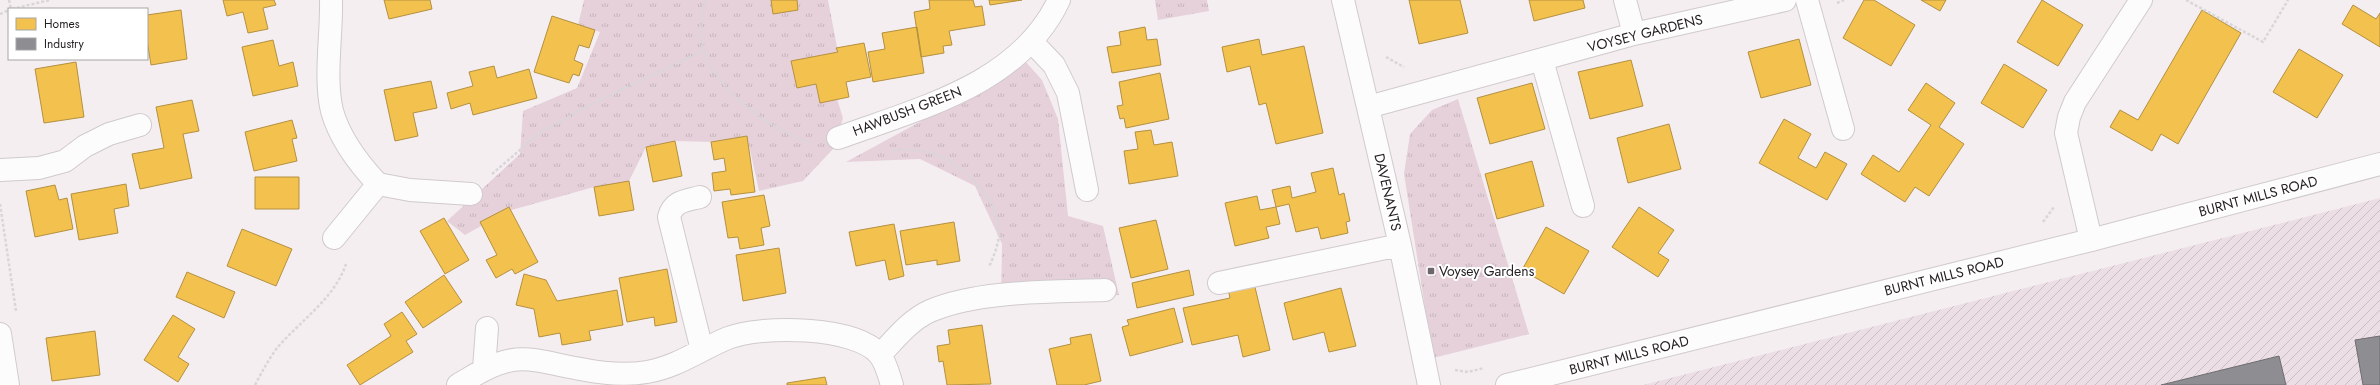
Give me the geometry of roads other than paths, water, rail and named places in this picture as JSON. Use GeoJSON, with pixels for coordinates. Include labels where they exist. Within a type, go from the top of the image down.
{"type":"FeatureCollection","features":[{"type":"Feature","properties":{"kind":"street"},"geometry":{"type":"LineString","coordinates":[[331,0],[330,92],[332,111],[340,132],[360,165],[378,184],[410,190],[471,194]]}},
{"type":"Feature","properties":{"kind":"street","name":"HAWBUSH GREEN"},"geometry":{"type":"LineString","coordinates":[[838,138],[956,94],[1011,62],[1032,42],[1052,14],[1059,0]]}},
{"type":"Feature","properties":{"kind":"street","name":"DAVENANTS"},"geometry":{"type":"LineString","coordinates":[[1343,0],[1400,245],[1429,385]]}},
{"type":"Feature","properties":{"kind":"street"},"geometry":{"type":"LineString","coordinates":[[1625,0],[1634,34]]}},
{"type":"Feature","properties":{"kind":"street","name":"VOYSEY GARDENS"},"geometry":{"type":"LineString","coordinates":[[1368,107],[1634,34],[1784,0]]}},
{"type":"Feature","properties":{"kind":"street"},"geometry":{"type":"LineString","coordinates":[[2091,240],[2066,133],[2069,117],[2075,102],[2141,0]]}},
{"type":"Feature","properties":{"kind":"street"},"geometry":{"type":"LineString","coordinates":[[1809,8],[1843,129]]}},
{"type":"Feature","properties":{"kind":"street"},"geometry":{"type":"LineString","coordinates":[[1032,42],[1054,65],[1068,94],[1087,190]]}},
{"type":"Feature","properties":{"kind":"street"},"geometry":{"type":"LineString","coordinates":[[1542,60],[1583,206]]}},
{"type":"Feature","properties":{"kind":"street"},"geometry":{"type":"LineString","coordinates":[[0,170],[39,168],[64,161],[85,146],[109,134],[140,125]]}},
{"type":"Feature","properties":{"kind":"street","name":"BURNT MILLS ROAD"},"geometry":{"type":"LineString","coordinates":[[1507,385],[2091,240],[2380,164]]}},
{"type":"Feature","properties":{"kind":"street"},"geometry":{"type":"LineString","coordinates":[[334,238],[378,184]]}},
{"type":"Feature","properties":{"kind":"street"},"geometry":{"type":"LineString","coordinates":[[700,197],[678,202],[671,208],[668,217],[702,350]]}},
{"type":"Feature","properties":{"kind":"street"},"geometry":{"type":"LineString","coordinates":[[1219,283],[1400,245]]}},
{"type":"Feature","properties":{"kind":"street"},"geometry":{"type":"LineString","coordinates":[[880,355],[911,324],[929,311],[958,302],[1012,295],[1105,290]]}},
{"type":"Feature","properties":{"kind":"street"},"geometry":{"type":"LineString","coordinates":[[484,370],[487,328]]}},
{"type":"Feature","properties":{"kind":"street"},"geometry":{"type":"LineString","coordinates":[[458,385],[484,370],[504,362],[527,358],[613,375],[648,372],[675,364],[729,338],[748,333],[786,330],[827,333],[864,342],[880,355],[892,385]]}},
{"type":"Feature","properties":{"kind":"street"},"geometry":{"type":"LineString","coordinates":[[0,334],[8,385]]}},
{"type":"Feature","properties":{"kind":"place","name":"Voysey Gardens"},"geometry":{"type":"Point","coordinates":[1431,271]}}]}
